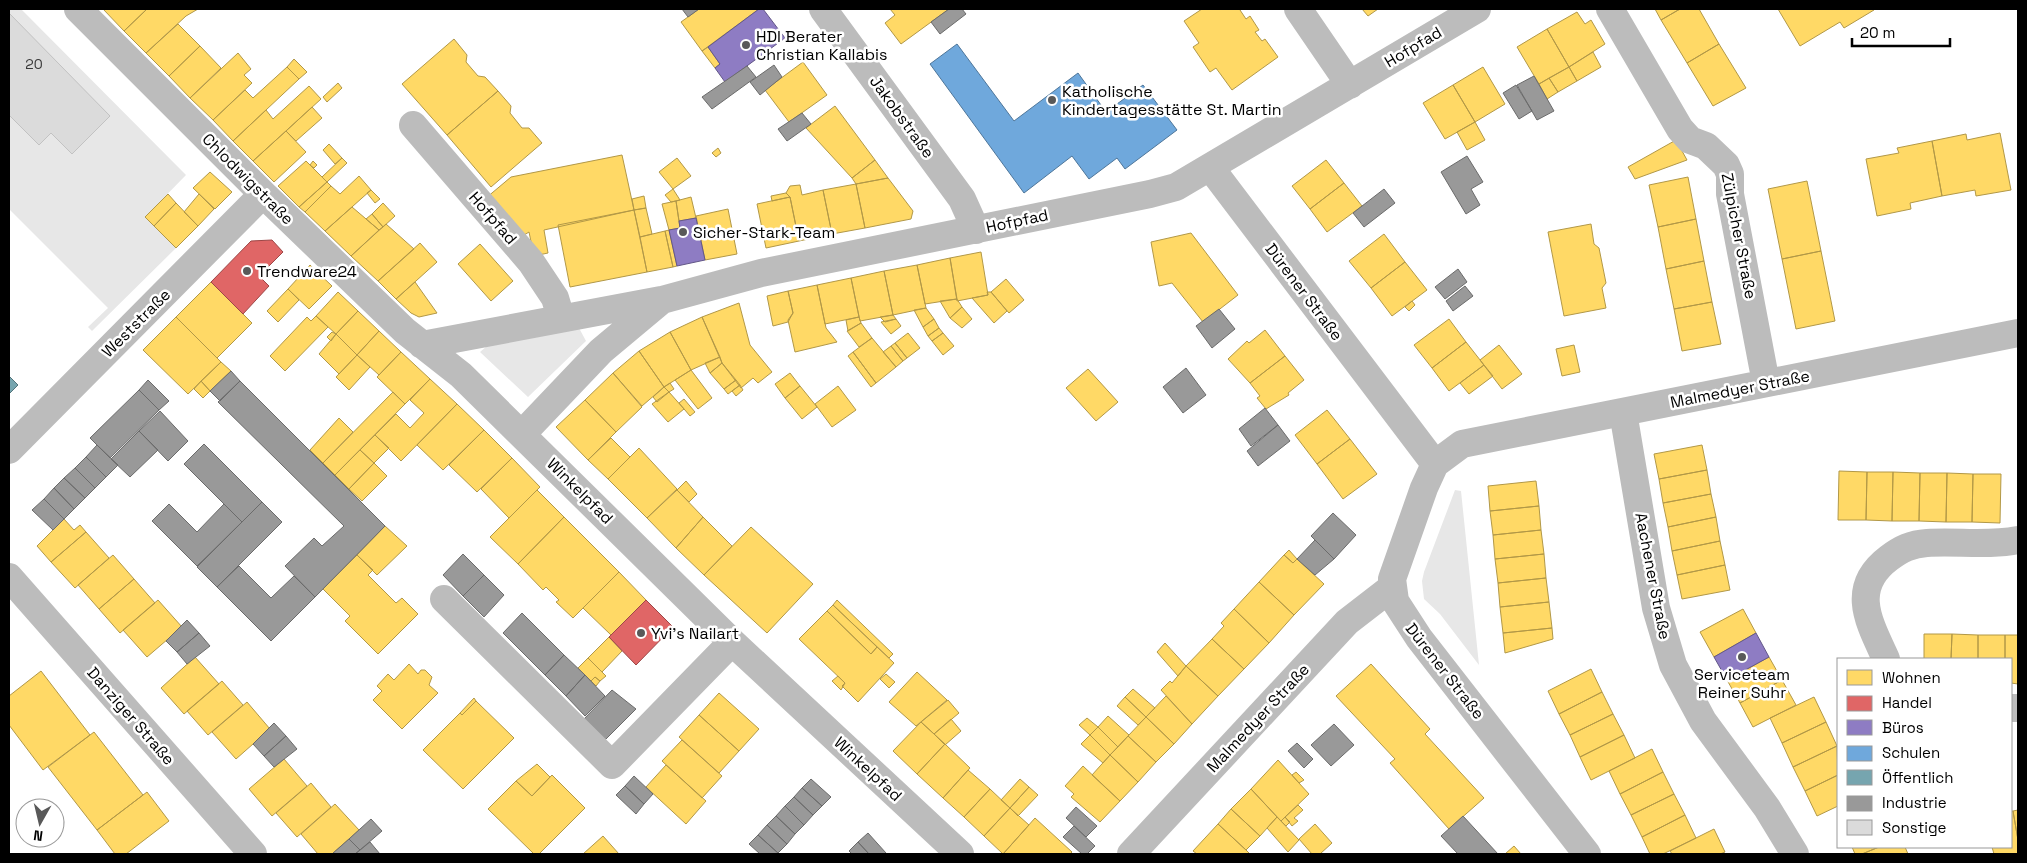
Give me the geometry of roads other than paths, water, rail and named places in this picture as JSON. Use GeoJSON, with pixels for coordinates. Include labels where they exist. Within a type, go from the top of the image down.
{"type":"FeatureCollection","features":[{"type":"Feature","properties":{"kind":"street","name":"Chlodwigstraße"},"geometry":{"type":"LineString","coordinates":[[78,9],[263,194],[422,345]]}},
{"type":"Feature","properties":{"kind":"street","name":"Jakobstraße"},"geometry":{"type":"LineString","coordinates":[[823,9],[962,198],[976,230]]}},
{"type":"Feature","properties":{"kind":"street"},"geometry":{"type":"LineString","coordinates":[[1298,9],[1350,85]]}},
{"type":"Feature","properties":{"kind":"street","name":"Hofpfad"},"geometry":{"type":"LineString","coordinates":[[422,345],[662,300],[761,273],[1150,194],[1176,187],[1477,9]]}},
{"type":"Feature","properties":{"kind":"street","name":"Zülpicher Straße"},"geometry":{"type":"LineString","coordinates":[[1610,9],[1680,129],[1690,140],[1706,146],[1726,165],[1730,174],[1730,194],[1766,384]]}},
{"type":"Feature","properties":{"kind":"street","name":"Hofpfad"},"geometry":{"type":"LineString","coordinates":[[413,125],[531,262],[555,298],[561,318]]}},
{"type":"Feature","properties":{"kind":"street","name":"Dürener Straße"},"geometry":{"type":"LineString","coordinates":[[1210,167],[1435,464]]}},
{"type":"Feature","properties":{"kind":"street","name":"Weststraße"},"geometry":{"type":"LineString","coordinates":[[9,450],[263,194]]}},
{"type":"Feature","properties":{"kind":"street","name":"Hofpfad"},"geometry":{"type":"LineString","coordinates":[[522,434],[601,351],[662,300]]}},
{"type":"Feature","properties":{"kind":"street","name":"Malmedyer Straße"},"geometry":{"type":"LineString","coordinates":[[1435,464],[1462,444],[2018,333]]}},
{"type":"Feature","properties":{"kind":"street","name":"Winkelpfad"},"geometry":{"type":"LineString","coordinates":[[422,345],[461,375],[732,642],[960,854]]}},
{"type":"Feature","properties":{"kind":"street","name":"Aachener Straße"},"geometry":{"type":"LineString","coordinates":[[1623,412],[1656,608],[1673,665],[1702,721],[1767,808],[1795,854]]}},
{"type":"Feature","properties":{"kind":"street"},"geometry":{"type":"LineString","coordinates":[[1391,588],[1394,568],[1435,464]]}},
{"type":"Feature","properties":{"kind":"street"},"geometry":{"type":"LineString","coordinates":[[1886,658],[1867,617],[1865,590],[1876,568],[1904,547],[1927,543],[1972,544],[2018,540]]}},
{"type":"Feature","properties":{"kind":"street","name":"Danziger Straße"},"geometry":{"type":"LineString","coordinates":[[9,577],[253,854]]}},
{"type":"Feature","properties":{"kind":"street","name":"Malmedyer Straße"},"geometry":{"type":"LineString","coordinates":[[1131,854],[1347,622],[1391,588]]}},
{"type":"Feature","properties":{"kind":"street","name":"Dürener Straße"},"geometry":{"type":"LineString","coordinates":[[1391,588],[1395,601],[1405,618],[1587,854]]}},
{"type":"Feature","properties":{"kind":"street"},"geometry":{"type":"LineString","coordinates":[[444,599],[612,765],[732,642]]}},
{"type":"Feature","properties":{"kind":"place","name":"HDI Berater Christian Kallabis"},"geometry":{"type":"Point","coordinates":[746,45]}},
{"type":"Feature","properties":{"kind":"place","name":"Katholische Kindertagesstätte St. Martin"},"geometry":{"type":"Point","coordinates":[1052,100]}},
{"type":"Feature","properties":{"kind":"place","name":"Sicher-Stark-Team"},"geometry":{"type":"Point","coordinates":[683,232]}},
{"type":"Feature","properties":{"kind":"place","name":"Trendware24"},"geometry":{"type":"Point","coordinates":[247,271]}},
{"type":"Feature","properties":{"kind":"place","name":"Yvi’s Nailart"},"geometry":{"type":"Point","coordinates":[641,633]}},
{"type":"Feature","properties":{"kind":"place","name":"Serviceteam Reiner Suhr"},"geometry":{"type":"Point","coordinates":[1742,657]}}]}
